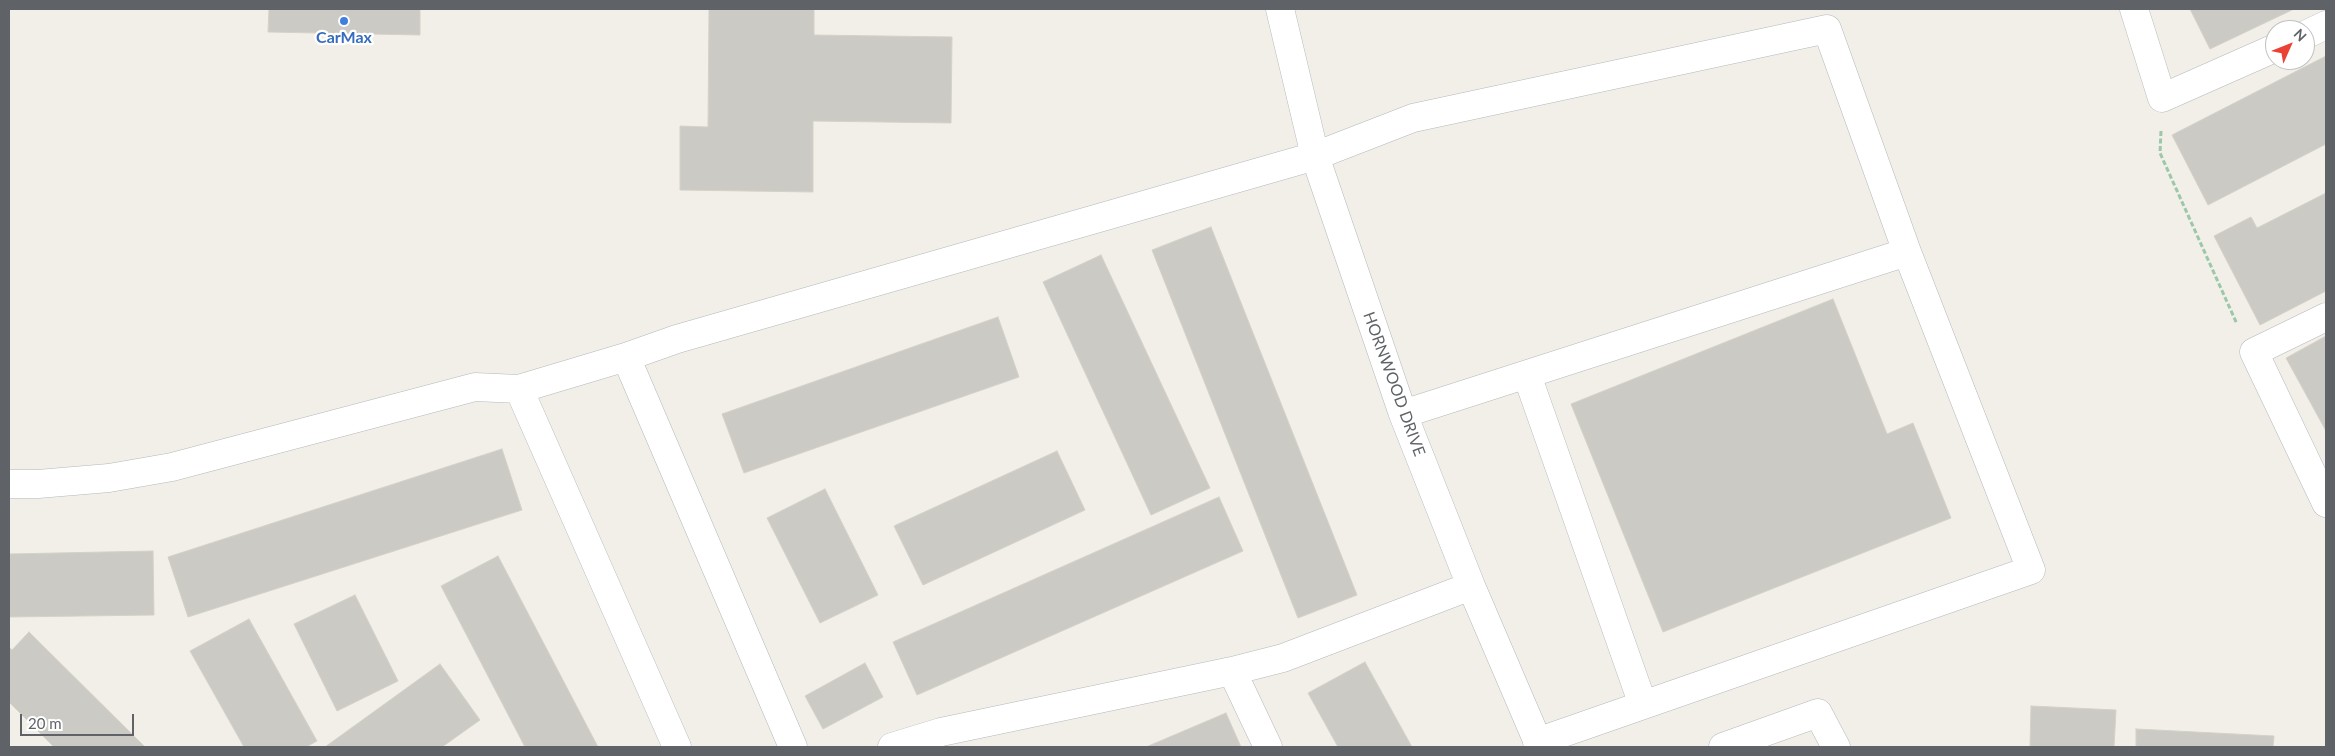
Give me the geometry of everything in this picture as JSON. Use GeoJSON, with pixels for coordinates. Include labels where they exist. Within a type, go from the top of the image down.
{"type":"FeatureCollection","features":[{"type":"Feature","properties":{"kind":"street","name":"HORNWOOD DRIVE"},"geometry":{"type":"LineString","coordinates":[[1280,9],[1315,156],[1403,414],[1471,586],[1538,745]]}},
{"type":"Feature","properties":{"kind":"street"},"geometry":{"type":"LineString","coordinates":[[2134,9],[2162,98],[2265,52]]}},
{"type":"Feature","properties":{"kind":"street"},"geometry":{"type":"LineString","coordinates":[[9,484],[38,484],[109,478],[172,467],[475,387],[519,388],[626,357],[676,339],[1315,156],[1413,118],[1827,29],[1908,252],[2030,570],[1643,705],[1538,745]]}},
{"type":"Feature","properties":{"kind":"street"},"geometry":{"type":"LineString","coordinates":[[1403,414],[1908,252]]}},
{"type":"Feature","properties":{"kind":"street"},"geometry":{"type":"LineString","coordinates":[[2326,317],[2254,352],[2326,503]]}},
{"type":"Feature","properties":{"kind":"street"},"geometry":{"type":"LineString","coordinates":[[626,357],[793,747]]}},
{"type":"Feature","properties":{"kind":"street"},"geometry":{"type":"LineString","coordinates":[[1527,375],[1643,705]]}},
{"type":"Feature","properties":{"kind":"street"},"geometry":{"type":"LineString","coordinates":[[519,388],[677,747]]}},
{"type":"Feature","properties":{"kind":"street"},"geometry":{"type":"LineString","coordinates":[[892,747],[941,732],[1232,671],[1283,658],[1471,586]]}},
{"type":"Feature","properties":{"kind":"street"},"geometry":{"type":"LineString","coordinates":[[1232,671],[1268,747]]}},
{"type":"Feature","properties":{"kind":"street"},"geometry":{"type":"LineString","coordinates":[[1723,747],[1818,712],[1836,747]]}},
{"type":"Feature","properties":{"kind":"path"},"geometry":{"type":"LineString","coordinates":[[2162,98],[2160,153],[2232,316],[2254,352]]}},
{"type":"Feature","properties":{"kind":"building","name":"CarMax"},"geometry":{"type":"Polygon","coordinates":[[[269,9],[420,9],[420,35],[268,32],[269,9]]]}},
{"type":"Feature","properties":{"kind":"building"},"geometry":{"type":"Polygon","coordinates":[[[709,9],[814,9],[814,35],[952,37],[951,123],[813,121],[813,192],[680,190],[680,126],[708,127],[709,9]]]}},
{"type":"Feature","properties":{"kind":"building"},"geometry":{"type":"Polygon","coordinates":[[[2190,9],[2294,9],[2271,20],[2265,20],[2265,23],[2210,49],[2190,9]]]}},
{"type":"Feature","properties":{"kind":"building"},"geometry":{"type":"Polygon","coordinates":[[[2326,56],[2326,144],[2208,205],[2172,135],[2299,70],[2315,70],[2315,62],[2326,56]]]}},
{"type":"Feature","properties":{"kind":"building"},"geometry":{"type":"Polygon","coordinates":[[[2326,193],[2326,291],[2260,325],[2214,236],[2251,217],[2257,228],[2326,193]]]}},
{"type":"Feature","properties":{"kind":"building"},"geometry":{"type":"Polygon","coordinates":[[[1211,227],[1357,595],[1298,618],[1152,250],[1211,227]]]}},
{"type":"Feature","properties":{"kind":"building"},"geometry":{"type":"Polygon","coordinates":[[[1101,255],[1210,488],[1151,515],[1043,282],[1101,255]]]}},
{"type":"Feature","properties":{"kind":"building"},"geometry":{"type":"Polygon","coordinates":[[[1833,299],[1887,434],[1913,423],[1951,518],[1663,632],[1571,404],[1833,299]]]}},
{"type":"Feature","properties":{"kind":"building"},"geometry":{"type":"Polygon","coordinates":[[[998,317],[1019,377],[744,473],[722,414],[998,317]]]}},
{"type":"Feature","properties":{"kind":"building"},"geometry":{"type":"Polygon","coordinates":[[[2326,336],[2326,431],[2286,358],[2326,336]]]}},
{"type":"Feature","properties":{"kind":"building"},"geometry":{"type":"Polygon","coordinates":[[[502,449],[522,510],[188,617],[168,557],[502,449]]]}},
{"type":"Feature","properties":{"kind":"building"},"geometry":{"type":"Polygon","coordinates":[[[1057,451],[1085,510],[923,585],[894,526],[1057,451]]]}},
{"type":"Feature","properties":{"kind":"building"},"geometry":{"type":"Polygon","coordinates":[[[825,489],[878,595],[820,623],[767,518],[825,489]]]}},
{"type":"Feature","properties":{"kind":"building"},"geometry":{"type":"Polygon","coordinates":[[[1219,497],[1243,551],[917,695],[893,642],[1219,497]]]}},
{"type":"Feature","properties":{"kind":"building"},"geometry":{"type":"Polygon","coordinates":[[[153,551],[154,615],[9,617],[9,554],[153,551]]]}},
{"type":"Feature","properties":{"kind":"building"},"geometry":{"type":"Polygon","coordinates":[[[498,556],[598,747],[525,747],[441,586],[498,556]]]}},
{"type":"Feature","properties":{"kind":"building"},"geometry":{"type":"Polygon","coordinates":[[[355,595],[398,681],[337,711],[294,624],[355,595]]]}},
{"type":"Feature","properties":{"kind":"building"},"geometry":{"type":"Polygon","coordinates":[[[249,619],[317,741],[306,747],[244,747],[190,651],[249,619]]]}},
{"type":"Feature","properties":{"kind":"building"},"geometry":{"type":"Polygon","coordinates":[[[29,632],[145,747],[54,747],[9,702],[9,647],[12,650],[29,632]]]}},
{"type":"Feature","properties":{"kind":"building"},"geometry":{"type":"Polygon","coordinates":[[[1365,662],[1412,747],[1338,747],[1308,693],[1365,662]]]}},
{"type":"Feature","properties":{"kind":"building"},"geometry":{"type":"Polygon","coordinates":[[[865,663],[883,697],[823,729],[805,696],[865,663]]]}},
{"type":"Feature","properties":{"kind":"building"},"geometry":{"type":"Polygon","coordinates":[[[440,664],[480,720],[442,747],[325,747],[440,664]]]}},
{"type":"Feature","properties":{"kind":"building"},"geometry":{"type":"Polygon","coordinates":[[[2031,706],[2116,710],[2114,747],[2030,747],[2031,706]]]}},
{"type":"Feature","properties":{"kind":"building"},"geometry":{"type":"Polygon","coordinates":[[[1226,713],[1241,747],[1146,747],[1226,713]]]}},
{"type":"Feature","properties":{"kind":"building"},"geometry":{"type":"Polygon","coordinates":[[[2136,729],[2274,736],[2273,747],[2136,747],[2136,729]]]}},
{"type":"Feature","properties":{"kind":"place","name":"CarMax"},"geometry":{"type":"Point","coordinates":[344,21]}}]}
